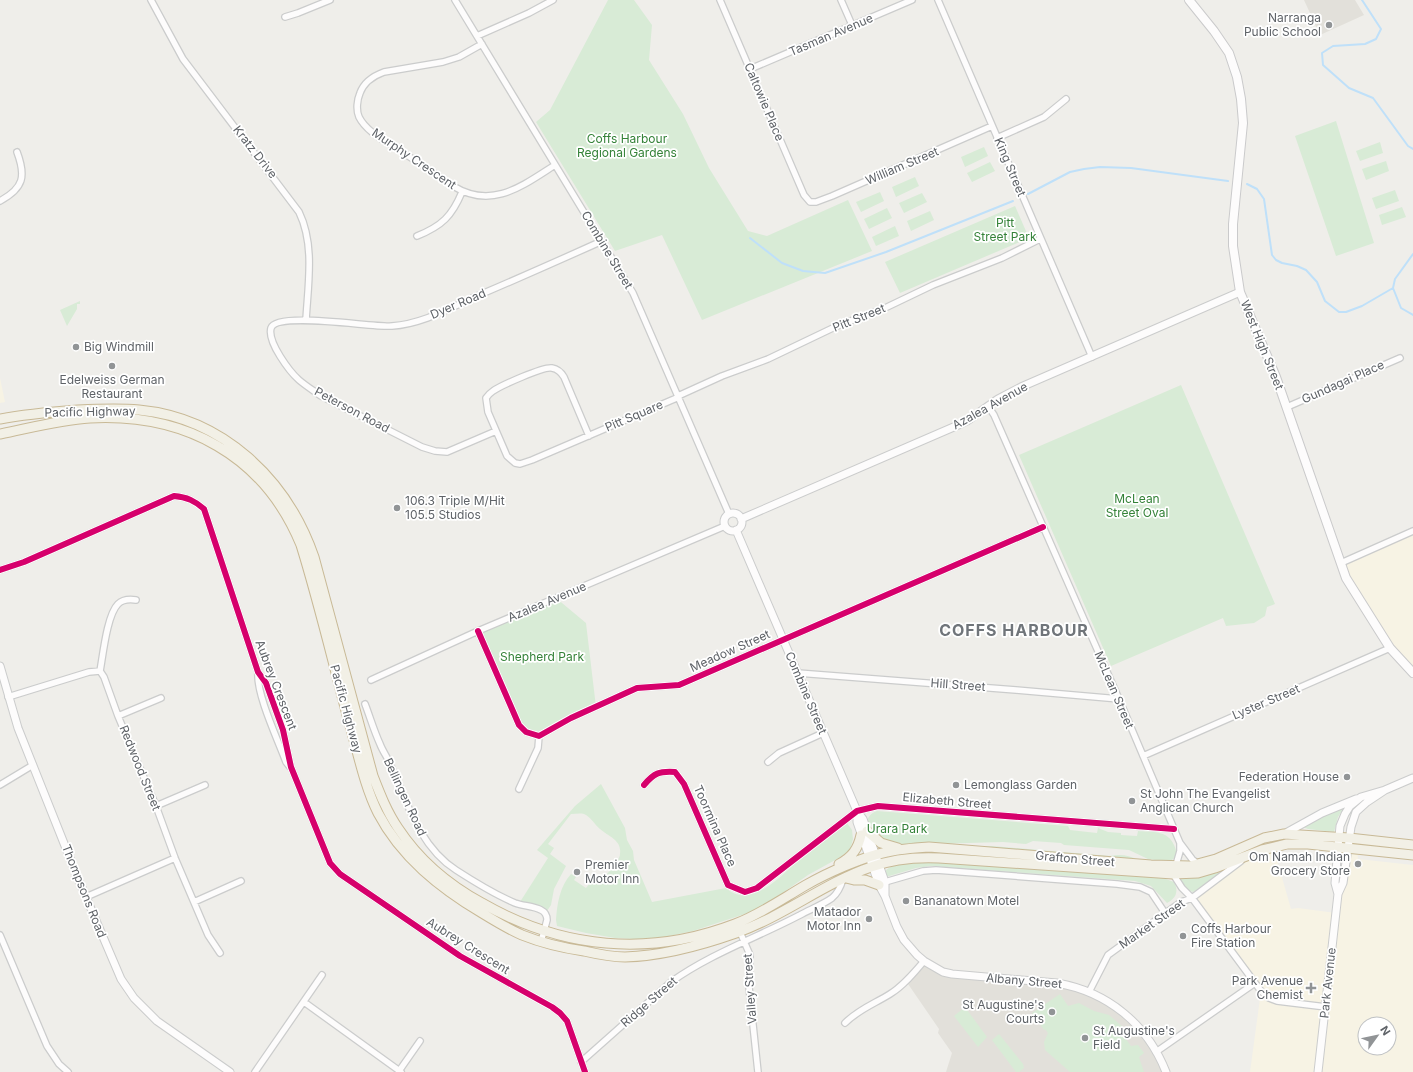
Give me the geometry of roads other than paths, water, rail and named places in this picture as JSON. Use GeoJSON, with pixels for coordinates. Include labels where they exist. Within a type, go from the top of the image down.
{"type":"FeatureCollection","features":[{"type":"Feature","properties":{"kind":"highway","name":"Pacific Highway"},"geometry":{"type":"LineString","coordinates":[[0,419],[68,411],[111,409],[139,410],[164,415],[190,423],[211,432],[239,450],[264,472],[276,485],[294,512],[303,528],[310,546],[373,776],[381,797],[398,828],[414,849],[428,864],[461,890],[495,911],[545,932],[579,941],[610,944],[670,942],[714,932],[748,919]]}},
{"type":"Feature","properties":{"kind":"highway","name":"Pacific Highway"},"geometry":{"type":"LineString","coordinates":[[0,434],[45,424],[75,420],[108,418],[141,419],[172,426],[195,434],[223,449],[247,468],[268,489],[294,530],[301,545],[363,774],[378,813],[388,830],[411,859],[434,880],[463,902],[511,930],[541,942],[598,954],[623,957],[689,947],[740,932]]}},
{"type":"Feature","properties":{"kind":"highway"},"geometry":{"type":"LineString","coordinates":[[806,885],[810,879],[853,855],[864,833],[881,843],[903,849]]}},
{"type":"Feature","properties":{"kind":"highway","name":"Grafton Street"},"geometry":{"type":"LineString","coordinates":[[748,919],[777,904],[806,885],[843,867],[872,856],[903,849],[928,848],[1151,866],[1174,870],[1216,859],[1264,838],[1284,834],[1339,837],[1413,845]]}},
{"type":"Feature","properties":{"kind":"highway","name":"Grafton Street"},"geometry":{"type":"LineString","coordinates":[[740,932],[846,881],[875,865],[910,858],[925,857],[1198,872],[1210,870],[1273,846],[1287,844],[1308,844],[1413,855]]}},
{"type":"Feature","properties":{"kind":"highway"},"geometry":{"type":"LineString","coordinates":[[846,881],[865,880],[882,884]]}},
{"type":"Feature","properties":{"kind":"main road","name":"West High Street"},"geometry":{"type":"LineString","coordinates":[[1189,0],[1214,30],[1232,59],[1241,100],[1243,123],[1233,224],[1234,246],[1240,292],[1276,377],[1340,563],[1351,587],[1390,648],[1413,674]]}},
{"type":"Feature","properties":{"kind":"street","name":"Kratz Drive"},"geometry":{"type":"LineString","coordinates":[[151,0],[183,59],[300,212],[305,223],[309,250],[306,320]]}},
{"type":"Feature","properties":{"kind":"street"},"geometry":{"type":"LineString","coordinates":[[285,17],[330,0]]}},
{"type":"Feature","properties":{"kind":"street","name":"Combine Street"},"geometry":{"type":"LineString","coordinates":[[456,0],[625,279],[639,306],[729,514]]}},
{"type":"Feature","properties":{"kind":"street"},"geometry":{"type":"LineString","coordinates":[[477,36],[529,13],[553,0]]}},
{"type":"Feature","properties":{"kind":"street","name":"Caltowie Place"},"geometry":{"type":"LineString","coordinates":[[720,0],[804,195],[810,202]]}},
{"type":"Feature","properties":{"kind":"street"},"geometry":{"type":"LineString","coordinates":[[841,0],[852,25]]}},
{"type":"Feature","properties":{"kind":"street","name":"Tasman Avenue"},"geometry":{"type":"LineString","coordinates":[[750,70],[912,0]]}},
{"type":"Feature","properties":{"kind":"street","name":"King Street"},"geometry":{"type":"LineString","coordinates":[[938,0],[1092,357]]}},
{"type":"Feature","properties":{"kind":"street","name":"Murphy Crescent"},"geometry":{"type":"LineString","coordinates":[[482,44],[459,57],[443,62],[384,72],[375,75],[366,82],[358,97],[357,106],[359,116],[370,130],[462,192],[481,196],[500,195],[519,187],[555,165]]}},
{"type":"Feature","properties":{"kind":"street"},"geometry":{"type":"LineString","coordinates":[[998,138],[1044,117],[1066,99]]}},
{"type":"Feature","properties":{"kind":"street","name":"William Street"},"geometry":{"type":"LineString","coordinates":[[810,202],[816,202],[832,196],[992,126]]}},
{"type":"Feature","properties":{"kind":"street"},"geometry":{"type":"LineString","coordinates":[[0,201],[12,193],[20,182],[22,176],[21,164],[16,152]]}},
{"type":"Feature","properties":{"kind":"street"},"geometry":{"type":"LineString","coordinates":[[417,236],[429,231],[444,221],[456,205],[462,192]]}},
{"type":"Feature","properties":{"kind":"street","name":"Pitt Street"},"geometry":{"type":"LineString","coordinates":[[678,396],[722,376],[768,359],[837,326],[885,308],[933,285],[1002,258],[1040,239]]}},
{"type":"Feature","properties":{"kind":"street","name":"Dyer Road"},"geometry":{"type":"LineString","coordinates":[[306,320],[390,327],[406,325],[460,304],[602,241]]}},
{"type":"Feature","properties":{"kind":"street","name":"Azalea Avenue"},"geometry":{"type":"LineString","coordinates":[[740,519],[968,421],[998,399],[1021,387],[1240,292]]}},
{"type":"Feature","properties":{"kind":"street","name":"Peterson Road"},"geometry":{"type":"LineString","coordinates":[[306,320],[276,323],[273,326],[271,333],[277,351],[290,371],[299,380],[321,396],[435,452],[447,452],[496,431]]}},
{"type":"Feature","properties":{"kind":"street","name":"Gundagai Place"},"geometry":{"type":"LineString","coordinates":[[1287,407],[1400,358]]}},
{"type":"Feature","properties":{"kind":"street","name":"Pitt Square"},"geometry":{"type":"LineString","coordinates":[[589,436],[564,377],[561,372],[552,368],[542,369],[497,388],[486,398],[486,407],[507,456],[515,463],[520,464],[589,436],[678,396]]}},
{"type":"Feature","properties":{"kind":"street","name":"McLean Street"},"geometry":{"type":"LineString","coordinates":[[988,406],[994,415],[1119,699],[1180,843],[1192,859],[1198,864]]}},
{"type":"Feature","properties":{"kind":"street","name":"Pacific Highway"},"geometry":{"type":"LineString","coordinates":[[0,422],[12,417]]}},
{"type":"Feature","properties":{"kind":"street","name":"Aubrey Crescent"},"geometry":{"type":"LineString","coordinates":[[0,570],[24,562],[174,496],[190,499],[198,503],[204,509],[258,672],[266,683],[283,730],[291,767],[330,863],[340,874],[460,956],[552,1006],[567,1021],[581,1062]]}},
{"type":"Feature","properties":{"kind":"street"},"geometry":{"type":"LineString","coordinates":[[729,514],[735,514],[740,519],[740,526],[736,530],[730,531],[725,526],[725,518],[729,514]]}},
{"type":"Feature","properties":{"kind":"street","name":"Azalea Avenue"},"geometry":{"type":"LineString","coordinates":[[371,680],[478,631],[725,526]]}},
{"type":"Feature","properties":{"kind":"street","name":"Meadow Street"},"geometry":{"type":"LineString","coordinates":[[539,736],[571,718],[637,688],[678,685],[1043,527]]}},
{"type":"Feature","properties":{"kind":"street","name":"Combine Street"},"geometry":{"type":"LineString","coordinates":[[736,530],[857,811],[857,822],[864,833],[875,865]]}},
{"type":"Feature","properties":{"kind":"street"},"geometry":{"type":"LineString","coordinates":[[1340,563],[1413,531]]}},
{"type":"Feature","properties":{"kind":"street"},"geometry":{"type":"LineString","coordinates":[[8,697],[89,672],[100,671],[111,617],[115,609],[124,601],[129,599],[136,600]]}},
{"type":"Feature","properties":{"kind":"street"},"geometry":{"type":"LineString","coordinates":[[478,631],[519,725],[526,732],[539,736],[538,748],[520,789]]}},
{"type":"Feature","properties":{"kind":"street","name":"Lyster Street"},"geometry":{"type":"LineString","coordinates":[[1143,756],[1390,648]]}},
{"type":"Feature","properties":{"kind":"street","name":"Thompsons Road"},"geometry":{"type":"LineString","coordinates":[[0,666],[18,728],[116,968],[134,998],[157,1021],[230,1072]]}},
{"type":"Feature","properties":{"kind":"street","name":"Redwood Street"},"geometry":{"type":"LineString","coordinates":[[100,671],[104,677],[118,716],[156,806],[175,858],[208,935],[220,953]]}},
{"type":"Feature","properties":{"kind":"street","name":"Hill Street"},"geometry":{"type":"LineString","coordinates":[[798,673],[1119,699]]}},
{"type":"Feature","properties":{"kind":"street"},"geometry":{"type":"LineString","coordinates":[[118,716],[161,698]]}},
{"type":"Feature","properties":{"kind":"street","name":"Bellingen Road"},"geometry":{"type":"LineString","coordinates":[[365,704],[380,745],[389,762],[406,803],[430,847],[455,870],[472,880],[513,902],[542,910],[547,917],[547,924],[541,942]]}},
{"type":"Feature","properties":{"kind":"street"},"geometry":{"type":"LineString","coordinates":[[768,762],[779,753],[823,732]]}},
{"type":"Feature","properties":{"kind":"street"},"geometry":{"type":"LineString","coordinates":[[0,785],[33,766]]}},
{"type":"Feature","properties":{"kind":"street","name":"Toormina Place"},"geometry":{"type":"LineString","coordinates":[[644,784],[661,771],[674,772],[684,784],[728,885],[745,892]]}},
{"type":"Feature","properties":{"kind":"street"},"geometry":{"type":"LineString","coordinates":[[1385,790],[1413,778]]}},
{"type":"Feature","properties":{"kind":"street"},"geometry":{"type":"LineString","coordinates":[[156,806],[205,785]]}},
{"type":"Feature","properties":{"kind":"street","name":"Park Avenue"},"geometry":{"type":"LineString","coordinates":[[1343,848],[1339,837],[1340,826],[1347,810],[1361,797],[1385,790]]}},
{"type":"Feature","properties":{"kind":"street","name":"Park Avenue"},"geometry":{"type":"LineString","coordinates":[[1318,1072],[1338,894],[1336,883],[1343,848],[1349,838],[1352,822],[1356,812],[1385,790]]}},
{"type":"Feature","properties":{"kind":"street"},"geometry":{"type":"LineString","coordinates":[[1284,834],[1322,813],[1361,797]]}},
{"type":"Feature","properties":{"kind":"street","name":"Elizabeth Street"},"geometry":{"type":"LineString","coordinates":[[745,892],[757,888],[857,811],[878,806],[1174,829]]}},
{"type":"Feature","properties":{"kind":"street"},"geometry":{"type":"LineString","coordinates":[[1180,843],[1180,851],[1174,870],[1182,888],[1192,898],[1255,983],[1269,998],[1277,1001],[1326,1007]]}},
{"type":"Feature","properties":{"kind":"street","name":"Market Street"},"geometry":{"type":"LineString","coordinates":[[1089,992],[1108,955],[1181,902],[1192,898],[1249,855]]}},
{"type":"Feature","properties":{"kind":"street"},"geometry":{"type":"LineString","coordinates":[[86,897],[175,858]]}},
{"type":"Feature","properties":{"kind":"street","name":"Albany Street"},"geometry":{"type":"LineString","coordinates":[[875,865],[897,927],[904,940],[924,961],[938,970],[952,974],[1057,983],[1089,992],[1114,1005],[1139,1027],[1156,1052],[1166,1072]]}},
{"type":"Feature","properties":{"kind":"street","name":"Grafton Street"},"geometry":{"type":"LineString","coordinates":[[882,884],[923,871],[936,870],[1117,884],[1140,887],[1151,892],[1165,913]]}},
{"type":"Feature","properties":{"kind":"street"},"geometry":{"type":"LineString","coordinates":[[194,902],[241,881]]}},
{"type":"Feature","properties":{"kind":"street","name":"Grafton Street"},"geometry":{"type":"LineString","coordinates":[[745,942],[832,898],[846,881]]}},
{"type":"Feature","properties":{"kind":"street","name":"Valley Street"},"geometry":{"type":"LineString","coordinates":[[740,932],[750,955],[748,987],[758,1072]]}},
{"type":"Feature","properties":{"kind":"street"},"geometry":{"type":"LineString","coordinates":[[0,935],[42,1037],[52,1055],[68,1072]]}},
{"type":"Feature","properties":{"kind":"street","name":"Ridge Street"},"geometry":{"type":"LineString","coordinates":[[581,1062],[671,982],[681,975],[745,942]]}},
{"type":"Feature","properties":{"kind":"street"},"geometry":{"type":"LineString","coordinates":[[845,1022],[855,1013],[891,994],[906,981],[924,961]]}},
{"type":"Feature","properties":{"kind":"street"},"geometry":{"type":"LineString","coordinates":[[255,1072],[322,975]]}},
{"type":"Feature","properties":{"kind":"street"},"geometry":{"type":"LineString","coordinates":[[1156,1052],[1255,983]]}},
{"type":"Feature","properties":{"kind":"street"},"geometry":{"type":"LineString","coordinates":[[304,1002],[400,1072],[420,1041]]}},
{"type":"Feature","properties":{"kind":"street"},"geometry":{"type":"LineString","coordinates":[[581,1062],[585,1072]]}},
{"type":"Feature","properties":{"kind":"waterway"},"geometry":{"type":"LineString","coordinates":[[1362,0],[1381,29],[1376,39],[1365,44],[1333,46],[1322,53],[1323,65],[1349,88],[1373,98],[1408,146],[1413,149]]}},
{"type":"Feature","properties":{"kind":"waterway"},"geometry":{"type":"LineString","coordinates":[[1028,194],[1070,172],[1100,167],[1131,168],[1228,181]]}},
{"type":"Feature","properties":{"kind":"waterway"},"geometry":{"type":"LineString","coordinates":[[1247,184],[1257,189],[1264,199],[1272,255],[1276,260],[1282,263],[1297,266],[1306,270],[1317,282],[1325,301],[1339,312],[1346,312],[1362,306],[1393,288]]}},
{"type":"Feature","properties":{"kind":"waterway"},"geometry":{"type":"LineString","coordinates":[[750,238],[782,263],[803,271],[825,273],[886,252],[1013,201]]}},
{"type":"Feature","properties":{"kind":"waterway"},"geometry":{"type":"LineString","coordinates":[[1413,254],[1395,279],[1393,288],[1401,308],[1413,315]]}},
{"type":"Feature","properties":{"kind":"place","name":"Narranga Public School"},"geometry":{"type":"Point","coordinates":[1329,25]}},
{"type":"Feature","properties":{"kind":"place","name":"Big Windmill"},"geometry":{"type":"Point","coordinates":[76,347]}},
{"type":"Feature","properties":{"kind":"place","name":"Edelweiss German Restaurant"},"geometry":{"type":"Point","coordinates":[112,366]}},
{"type":"Feature","properties":{"kind":"place","name":"106.3 Triple M/Hit 105.5 Studios"},"geometry":{"type":"Point","coordinates":[397,508]}},
{"type":"Feature","properties":{"kind":"place","name":"Federation House"},"geometry":{"type":"Point","coordinates":[1347,777]}},
{"type":"Feature","properties":{"kind":"place","name":"Lemonglass Garden"},"geometry":{"type":"Point","coordinates":[956,785]}},
{"type":"Feature","properties":{"kind":"place","name":"St John The Evangelist Anglican Church"},"geometry":{"type":"Point","coordinates":[1132,801]}},
{"type":"Feature","properties":{"kind":"place","name":"Om Namah Indian Grocery Store"},"geometry":{"type":"Point","coordinates":[1358,864]}},
{"type":"Feature","properties":{"kind":"place","name":"Premier Motor Inn"},"geometry":{"type":"Point","coordinates":[577,872]}},
{"type":"Feature","properties":{"kind":"place","name":"Bananatown Motel"},"geometry":{"type":"Point","coordinates":[906,901]}},
{"type":"Feature","properties":{"kind":"place","name":"Matador Motor Inn"},"geometry":{"type":"Point","coordinates":[869,919]}},
{"type":"Feature","properties":{"kind":"place","name":"Coffs Harbour Fire Station"},"geometry":{"type":"Point","coordinates":[1183,936]}},
{"type":"Feature","properties":{"kind":"place","name":"Park Avenue Chemist"},"geometry":{"type":"Point","coordinates":[1311,988]}},
{"type":"Feature","properties":{"kind":"place","name":"St Augustine's Courts"},"geometry":{"type":"Point","coordinates":[1052,1012]}},
{"type":"Feature","properties":{"kind":"place","name":"St Augustine's Field"},"geometry":{"type":"Point","coordinates":[1085,1038]}},
{"type":"Feature","properties":{"kind":"district","name":"COFFS HARBOUR"},"geometry":{"type":"Point","coordinates":[1014,630]}},
{"type":"Feature","properties":{"kind":"park label","name":"Coffs Harbour Regional Gardens"},"geometry":{"type":"Point","coordinates":[627,146]}},
{"type":"Feature","properties":{"kind":"park label","name":"Pitt Street Park"},"geometry":{"type":"Point","coordinates":[1005,230]}},
{"type":"Feature","properties":{"kind":"park label","name":"McLean Street Oval"},"geometry":{"type":"Point","coordinates":[1137,506]}},
{"type":"Feature","properties":{"kind":"park label","name":"Shepherd Park"},"geometry":{"type":"Point","coordinates":[542,657]}},
{"type":"Feature","properties":{"kind":"park label","name":"Urara Park"},"geometry":{"type":"Point","coordinates":[897,829]}}]}
